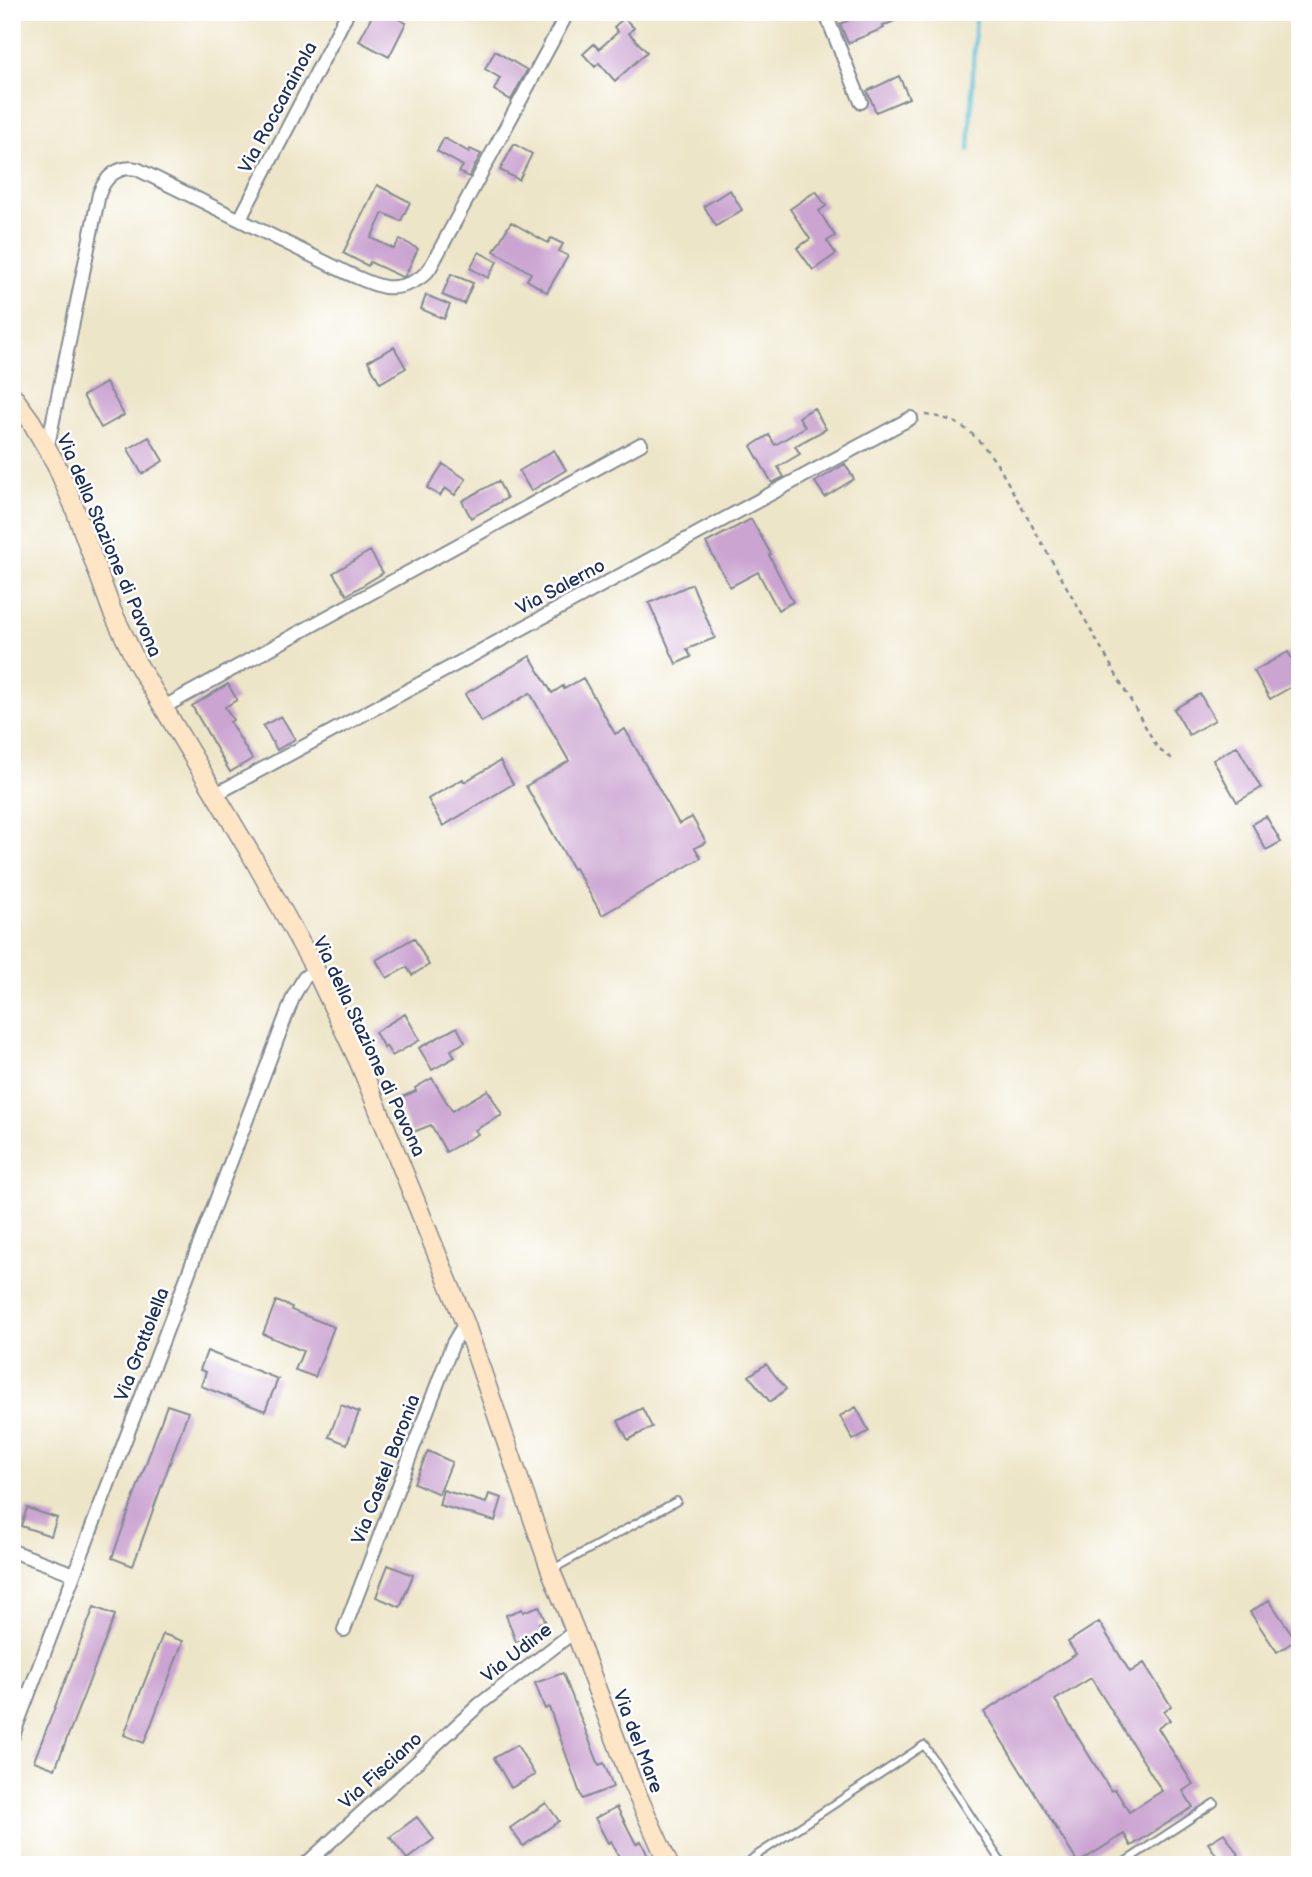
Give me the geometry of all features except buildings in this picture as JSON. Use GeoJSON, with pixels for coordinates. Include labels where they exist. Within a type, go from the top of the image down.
{"type":"FeatureCollection","features":[{"type":"Feature","properties":{"kind":"main road","name":"Via della Stazione di Pavona"},"geometry":{"type":"LineString","coordinates":[[12,395],[32,421],[56,464],[121,632],[137,663],[221,791],[315,969],[359,1062],[465,1323],[551,1571],[575,1631]]}},
{"type":"Feature","properties":{"kind":"main road","name":"Via del Mare"},"geometry":{"type":"LineString","coordinates":[[575,1631],[632,1783],[669,1865]]}},
{"type":"Feature","properties":{"kind":"street","name":"Via Roccarainola"},"geometry":{"type":"LineString","coordinates":[[240,219],[348,12]]}},
{"type":"Feature","properties":{"kind":"street"},"geometry":{"type":"LineString","coordinates":[[47,450],[99,194],[108,177],[119,170],[131,167],[137,169],[347,273],[378,285],[394,287],[419,279],[430,268],[568,12]]}},
{"type":"Feature","properties":{"kind":"street"},"geometry":{"type":"LineString","coordinates":[[825,12],[861,102]]}},
{"type":"Feature","properties":{"kind":"street","name":"Via Salerno"},"geometry":{"type":"LineString","coordinates":[[221,791],[911,418]]}},
{"type":"Feature","properties":{"kind":"street"},"geometry":{"type":"LineString","coordinates":[[164,707],[641,444]]}},
{"type":"Feature","properties":{"kind":"street","name":"Via Grottolella"},"geometry":{"type":"LineString","coordinates":[[12,1738],[294,995],[304,978],[315,969]]}},
{"type":"Feature","properties":{"kind":"street","name":"Via Castel Baronia"},"geometry":{"type":"LineString","coordinates":[[344,1630],[453,1343],[465,1323]]}},
{"type":"Feature","properties":{"kind":"street"},"geometry":{"type":"LineString","coordinates":[[12,1551],[74,1574]]}},
{"type":"Feature","properties":{"kind":"street","name":"Via Udine"},"geometry":{"type":"LineString","coordinates":[[480,1704],[575,1631]]}},
{"type":"Feature","properties":{"kind":"street","name":"Via Fisciano"},"geometry":{"type":"LineString","coordinates":[[305,1865],[480,1704]]}},
{"type":"Feature","properties":{"kind":"lane"},"geometry":{"type":"LineString","coordinates":[[551,1571],[677,1501]]}},
{"type":"Feature","properties":{"kind":"lane"},"geometry":{"type":"LineString","coordinates":[[746,1865],[754,1857],[924,1745],[1003,1865]]}},
{"type":"Feature","properties":{"kind":"lane"},"geometry":{"type":"LineString","coordinates":[[1120,1865],[1213,1803]]}},
{"type":"Feature","properties":{"kind":"path"},"geometry":{"type":"LineString","coordinates":[[911,418],[934,416],[957,423],[967,429],[989,453],[1158,749],[1174,760]]}},
{"type":"Feature","properties":{"kind":"waterway"},"geometry":{"type":"LineString","coordinates":[[969,150],[976,12]]}}]}
